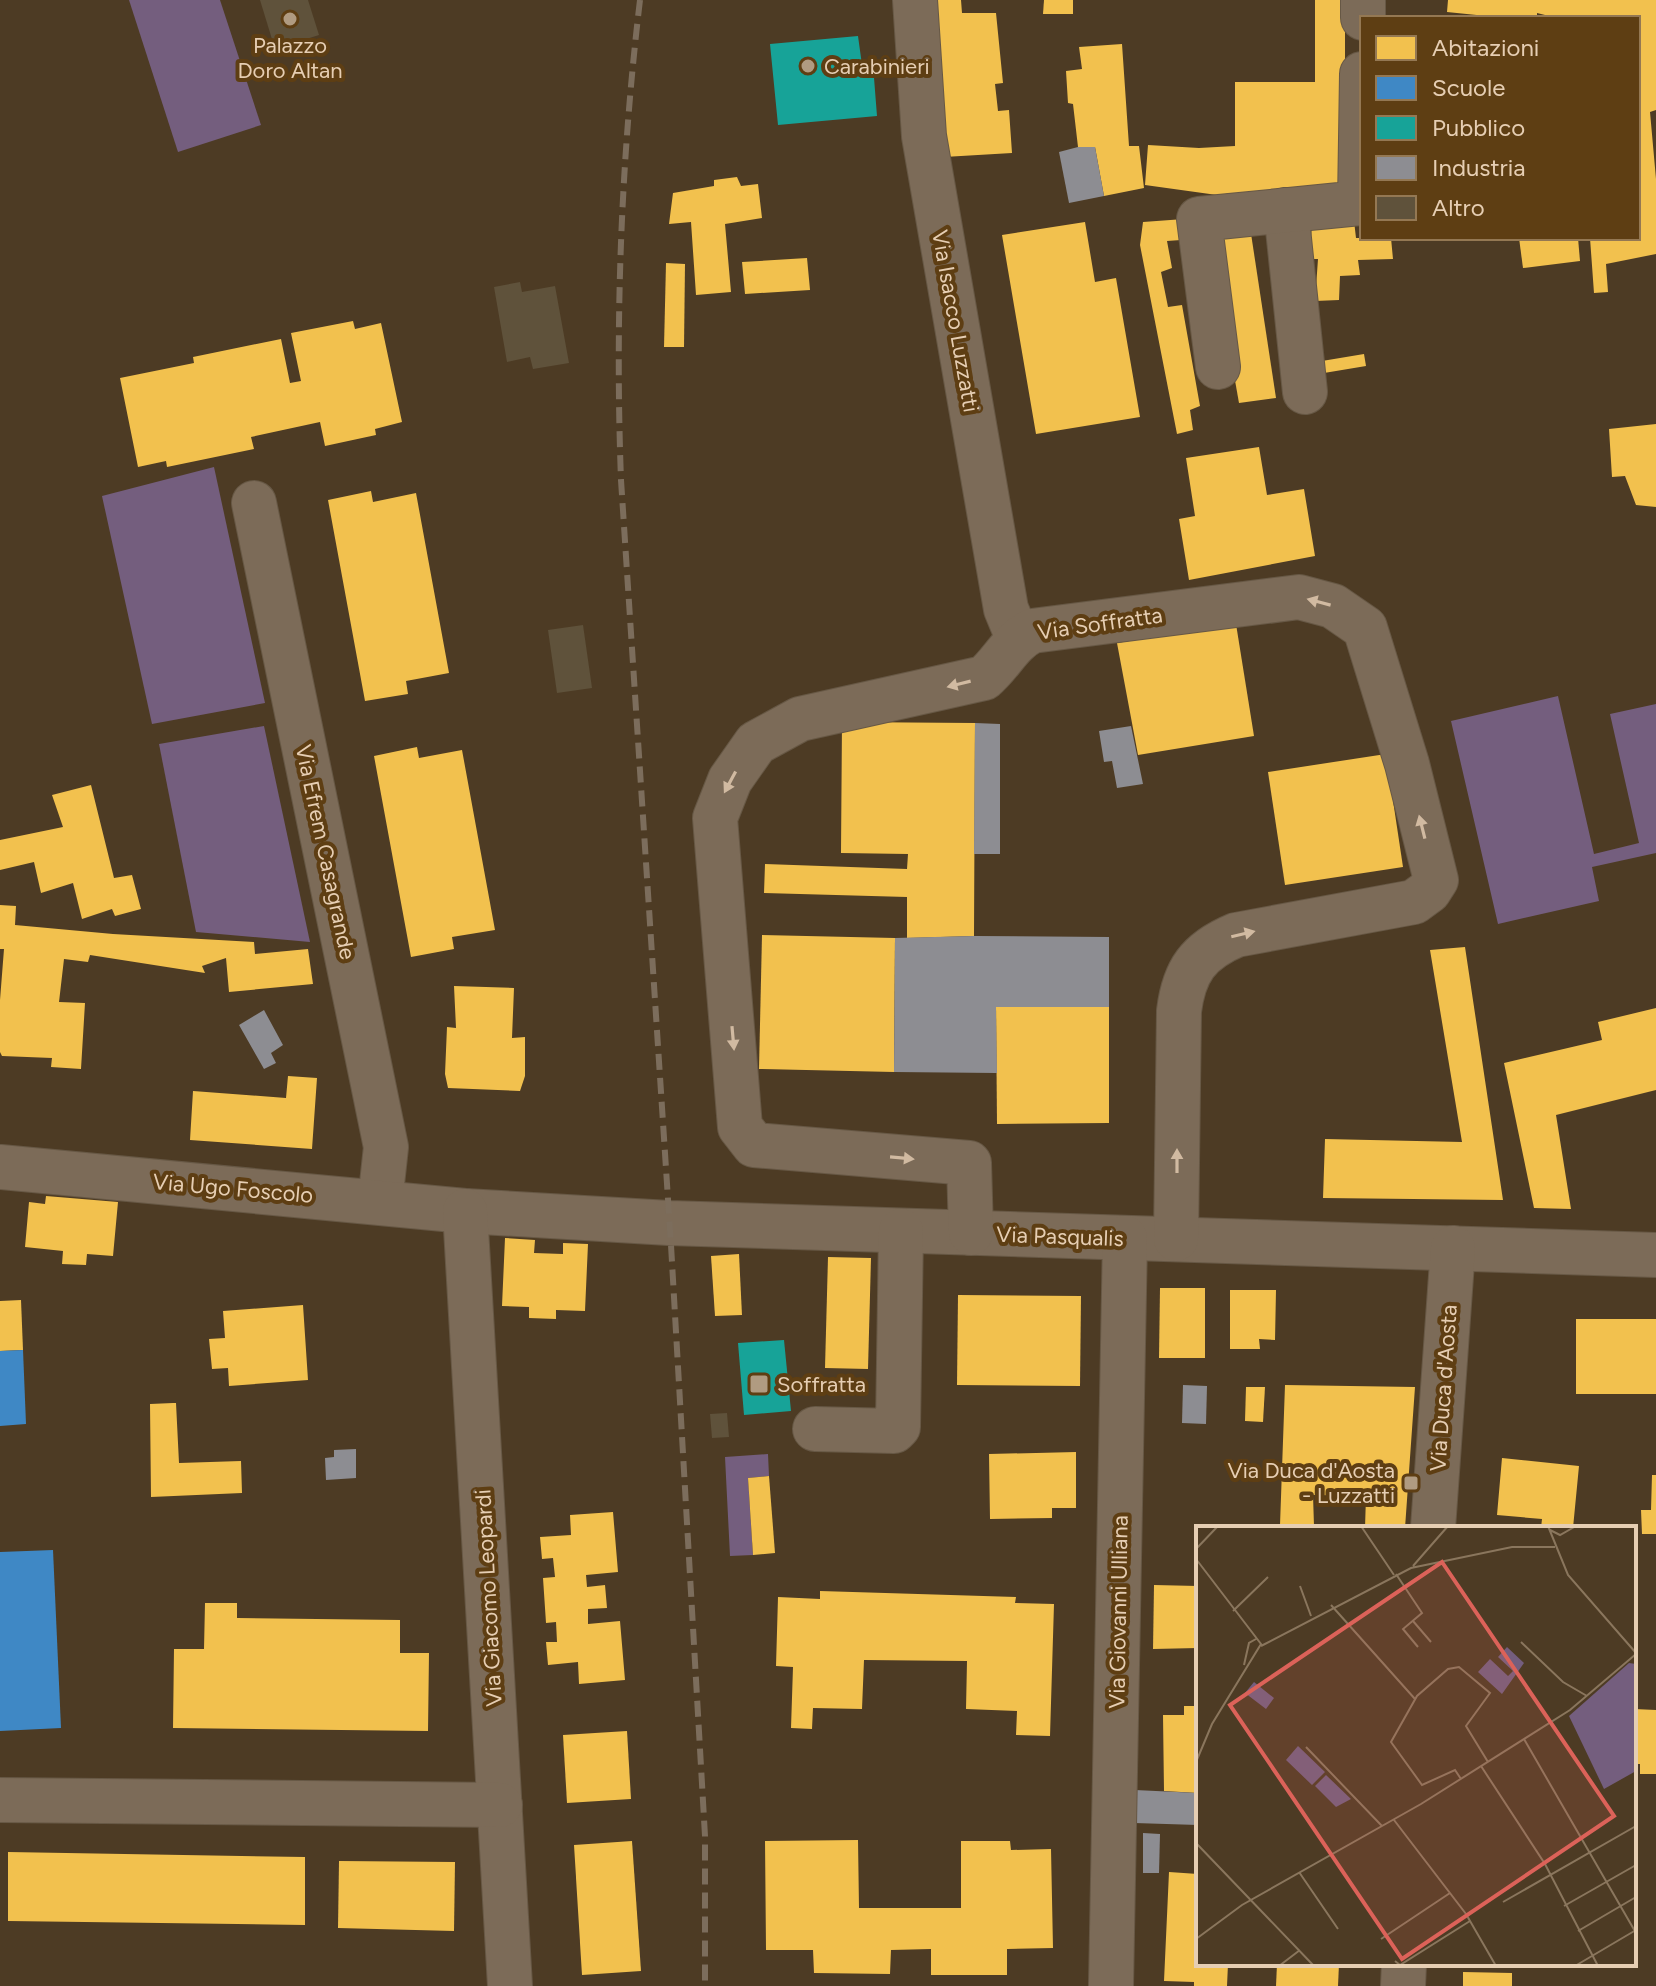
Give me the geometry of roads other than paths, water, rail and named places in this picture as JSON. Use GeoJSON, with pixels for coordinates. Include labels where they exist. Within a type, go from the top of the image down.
{"type":"FeatureCollection","features":[{"type":"Feature","properties":{"kind":"street","name":"Via Isacco Luzzatti"},"geometry":{"type":"LineString","coordinates":[[915,0],[924,136],[1006,609],[1018,638]]}},
{"type":"Feature","properties":{"kind":"street"},"geometry":{"type":"LineString","coordinates":[[1218,367],[1199,219],[1360,203]]}},
{"type":"Feature","properties":{"kind":"street"},"geometry":{"type":"LineString","coordinates":[[1286,210],[1305,392]]}},
{"type":"Feature","properties":{"kind":"street","name":"Via Efrem Casagrande"},"geometry":{"type":"LineString","coordinates":[[254,503],[386,1147],[380,1202]]}},
{"type":"Feature","properties":{"kind":"street","name":"Via Soffratta"},"geometry":{"type":"LineString","coordinates":[[971,1233],[969,1163],[754,1145],[740,1127],[715,818],[730,780],[756,743],[800,719],[984,678],[995,669],[1018,638],[1032,631],[1299,597],[1333,606],[1365,628],[1407,764],[1436,880],[1429,891],[1414,902],[1236,935],[1216,943],[1189,970],[1179,1011],[1176,1239]]}},
{"type":"Feature","properties":{"kind":"street","name":"Via Ugo Foscolo"},"geometry":{"type":"LineString","coordinates":[[0,1167],[465,1211]]}},
{"type":"Feature","properties":{"kind":"street","name":"Via Pasqualis"},"geometry":{"type":"LineString","coordinates":[[465,1211],[669,1223],[1656,1255]]}},
{"type":"Feature","properties":{"kind":"street","name":"Via Giacomo Leopardi"},"geometry":{"type":"LineString","coordinates":[[465,1211],[510,1986]]}},
{"type":"Feature","properties":{"kind":"street"},"geometry":{"type":"LineString","coordinates":[[815,1429],[894,1431],[898,1427],[901,1231]]}},
{"type":"Feature","properties":{"kind":"street","name":"Via Giovanni Ulliana"},"geometry":{"type":"LineString","coordinates":[[1111,1986],[1125,1238]]}},
{"type":"Feature","properties":{"kind":"street","name":"Via Duca d'Aosta"},"geometry":{"type":"LineString","coordinates":[[1433,1526],[1453,1248]]}},
{"type":"Feature","properties":{"kind":"street"},"geometry":{"type":"LineString","coordinates":[[0,1800],[500,1805]]}},
{"type":"Feature","properties":{"kind":"street"},"geometry":{"type":"LineString","coordinates":[[1403,1986],[1404,1966]]}},
{"type":"Feature","properties":{"kind":"railway"},"geometry":{"type":"LineString","coordinates":[[640,0],[628,120],[621,240],[621,480],[671,1245],[705,1836],[705,1986]]}},
{"type":"Feature","properties":{"kind":"place","name":"Palazzo Doro Altan"},"geometry":{"type":"Point","coordinates":[290,19]}},
{"type":"Feature","properties":{"kind":"place","name":"Carabinieri"},"geometry":{"type":"Point","coordinates":[808,66]}},
{"type":"Feature","properties":{"kind":"place","name":"Soffratta"},"geometry":{"type":"Point","coordinates":[759,1384]}},
{"type":"Feature","properties":{"kind":"place","name":"Via Duca d'Aosta - Luzzatti"},"geometry":{"type":"Point","coordinates":[1411,1483]}}]}
